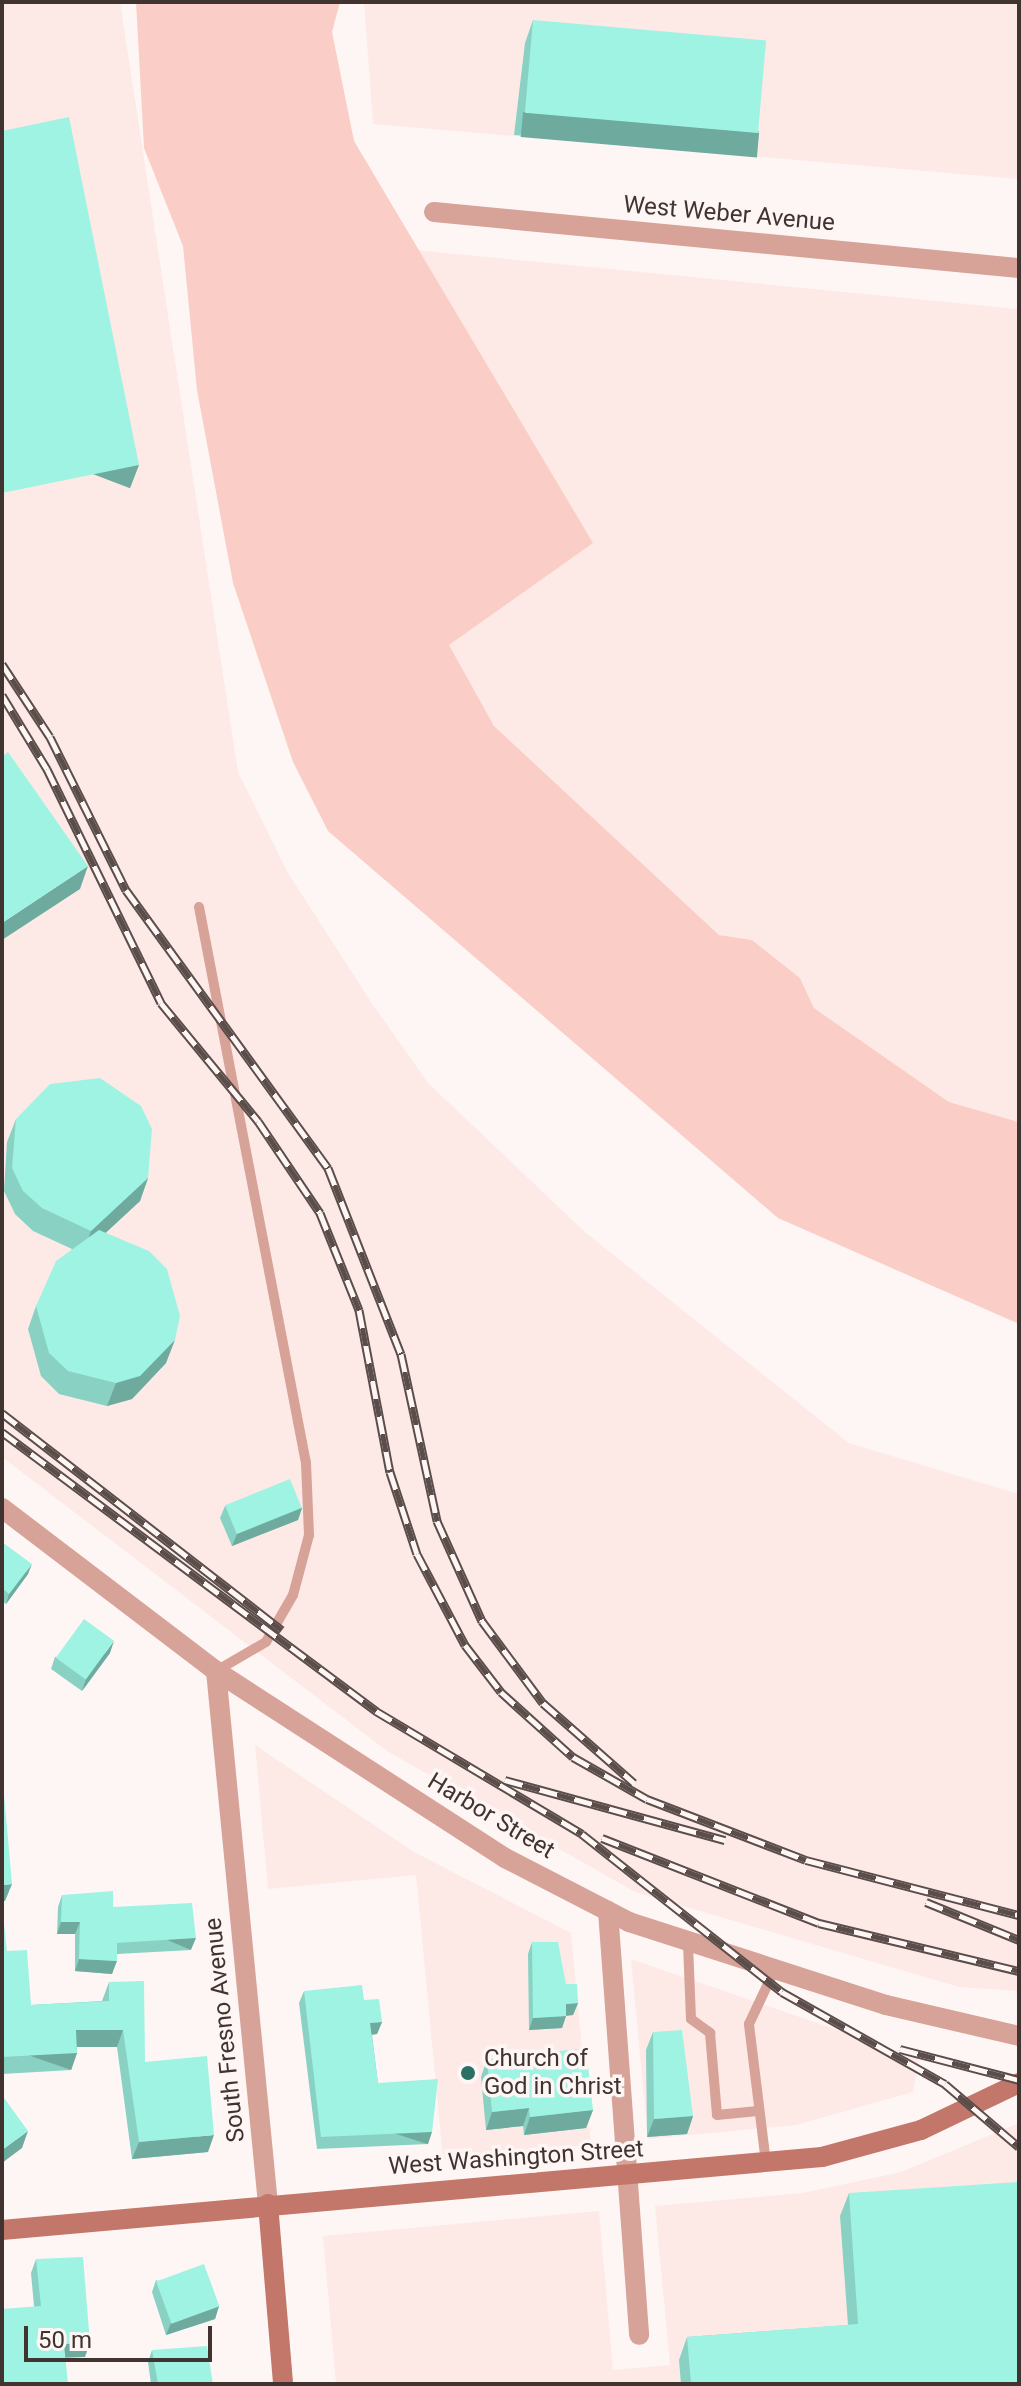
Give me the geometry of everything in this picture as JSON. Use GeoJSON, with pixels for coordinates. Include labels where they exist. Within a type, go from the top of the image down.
{"type":"FeatureCollection","features":[{"type":"Feature","properties":{"kind":"street","name":"West Weber Avenue"},"geometry":{"type":"LineString","coordinates":[[434,212],[1019,268]]}},
{"type":"Feature","properties":{"kind":"street","name":"Harbor Street"},"geometry":{"type":"LineString","coordinates":[[2,1508],[216,1671],[492,1850],[608,1911],[688,1944],[774,1971],[1019,2036]]}},
{"type":"Feature","properties":{"kind":"street","name":"South Fresno Avenue"},"geometry":{"type":"LineString","coordinates":[[216,1671],[283,2384]]}},
{"type":"Feature","properties":{"kind":"street"},"geometry":{"type":"LineString","coordinates":[[608,1911],[639,2335]]}},
{"type":"Feature","properties":{"kind":"street","name":"West Washington Street"},"geometry":{"type":"LineString","coordinates":[[2,2230],[268,2204],[766,2163],[876,2147],[1019,2083]]}},
{"type":"Feature","properties":{"kind":"lane"},"geometry":{"type":"LineString","coordinates":[[199,907],[306,1463],[309,1535],[293,1595],[266,1642],[216,1671]]}},
{"type":"Feature","properties":{"kind":"lane"},"geometry":{"type":"LineString","coordinates":[[688,1944],[691,2019],[710,2033],[717,2115],[758,2111]]}},
{"type":"Feature","properties":{"kind":"lane"},"geometry":{"type":"LineString","coordinates":[[766,2163],[749,2024],[774,1971]]}},
{"type":"Feature","properties":{"kind":"shaded area"},"geometry":{"type":"Polygon","coordinates":[[[2,2],[120,2],[238,772],[288,873],[371,1002],[428,1083],[586,1233],[849,1443],[1019,1494],[1019,1991],[959,1987],[635,1892],[387,1751],[2,1457],[2,2]]]}},
{"type":"Feature","properties":{"kind":"shaded area"},"geometry":{"type":"Polygon","coordinates":[[[136,2],[340,2],[332,32],[354,141],[593,543],[449,645],[494,726],[719,935],[752,940],[800,978],[814,1008],[949,1102],[1019,1122],[1019,1324],[778,1218],[328,831],[293,762],[233,583],[197,390],[183,246],[144,148],[136,2]]]}},
{"type":"Feature","properties":{"kind":"shaded area"},"geometry":{"type":"Polygon","coordinates":[[[364,2],[1019,2],[1019,179],[373,124],[364,2]]]}},
{"type":"Feature","properties":{"kind":"shaded area"},"geometry":{"type":"Polygon","coordinates":[[[374,246],[1019,309],[1019,1122],[949,1102],[814,1008],[800,978],[752,940],[719,935],[494,726],[417,591],[374,246]]]}},
{"type":"Feature","properties":{"kind":"shaded area"},"geometry":{"type":"Polygon","coordinates":[[[255,1745],[414,1852],[571,1933],[591,2145],[443,2159],[416,1875],[268,1889],[255,1745]]]}},
{"type":"Feature","properties":{"kind":"shaded area"},"geometry":{"type":"Polygon","coordinates":[[[631,1959],[919,2058],[913,2092],[796,2125],[648,2139],[631,1959]]]}},
{"type":"Feature","properties":{"kind":"shaded area"},"geometry":{"type":"Polygon","coordinates":[[[1019,2123],[1019,2384],[336,2384],[323,2236],[599,2211],[613,2370],[670,2365],[655,2206],[803,2193],[901,2172],[1019,2123]]]}},
{"type":"Feature","properties":{"kind":"building"},"geometry":{"type":"Polygon","coordinates":[[[533,20],[766,40],[758,133],[525,113],[533,20]]]}},
{"type":"Feature","properties":{"kind":"building"},"geometry":{"type":"Polygon","coordinates":[[[69,117],[139,465],[2,493],[2,131],[69,117]]]}},
{"type":"Feature","properties":{"kind":"building"},"geometry":{"type":"Polygon","coordinates":[[[8,752],[88,866],[2,923],[2,757],[8,752]]]}},
{"type":"Feature","properties":{"kind":"building"},"geometry":{"type":"Polygon","coordinates":[[[100,1078],[141,1106],[152,1129],[148,1178],[91,1231],[42,1208],[23,1191],[12,1168],[16,1119],[50,1084],[100,1078]]]}},
{"type":"Feature","properties":{"kind":"building"},"geometry":{"type":"Polygon","coordinates":[[[99,1230],[149,1251],[167,1269],[180,1316],[175,1340],[140,1376],[116,1383],[68,1371],[49,1353],[36,1306],[56,1261],[99,1230]]]}},
{"type":"Feature","properties":{"kind":"building"},"geometry":{"type":"Polygon","coordinates":[[[290,1479],[302,1508],[237,1534],[225,1505],[290,1479]]]}},
{"type":"Feature","properties":{"kind":"building"},"geometry":{"type":"Polygon","coordinates":[[[2,1542],[32,1564],[9,1594],[2,1588],[2,1542]]]}},
{"type":"Feature","properties":{"kind":"building"},"geometry":{"type":"Polygon","coordinates":[[[84,1619],[114,1641],[86,1680],[56,1658],[84,1619]]]}},
{"type":"Feature","properties":{"kind":"building"},"geometry":{"type":"Polygon","coordinates":[[[2,1772],[12,1884],[2,1885],[2,1772]]]}},
{"type":"Feature","properties":{"kind":"building"},"geometry":{"type":"Polygon","coordinates":[[[113,1891],[113,1907],[192,1903],[196,1938],[117,1943],[117,1961],[79,1959],[80,1922],[61,1922],[62,1895],[113,1891]]]}},
{"type":"Feature","properties":{"kind":"building"},"geometry":{"type":"Polygon","coordinates":[[[2,1905],[7,1951],[27,1950],[31,2005],[109,2001],[109,1982],[144,1981],[145,2062],[207,2056],[214,2135],[139,2142],[123,2030],[76,2030],[77,2053],[2,2057],[2,1905]]]}},
{"type":"Feature","properties":{"kind":"building"},"geometry":{"type":"Polygon","coordinates":[[[532,1942],[558,1942],[566,1984],[577,1984],[578,2003],[566,2004],[566,2016],[533,2018],[532,1942]]]}},
{"type":"Feature","properties":{"kind":"building"},"geometry":{"type":"Polygon","coordinates":[[[362,1985],[364,2000],[379,1999],[382,2022],[370,2023],[378,2083],[438,2079],[432,2132],[321,2137],[304,1991],[362,1985]]]}},
{"type":"Feature","properties":{"kind":"building"},"geometry":{"type":"Polygon","coordinates":[[[682,2030],[693,2116],[654,2119],[653,2032],[682,2030]]]}},
{"type":"Feature","properties":{"kind":"building"},"geometry":{"type":"Polygon","coordinates":[[[586,2048],[593,2110],[530,2117],[529,2108],[492,2112],[487,2059],[586,2048]]]}},
{"type":"Feature","properties":{"kind":"building"},"geometry":{"type":"Polygon","coordinates":[[[2,2095],[28,2131],[2,2150],[2,2095]]]}},
{"type":"Feature","properties":{"kind":"building"},"geometry":{"type":"Polygon","coordinates":[[[1019,2182],[1019,2384],[691,2384],[687,2337],[858,2324],[849,2193],[1019,2182]]]}},
{"type":"Feature","properties":{"kind":"building"},"geometry":{"type":"Polygon","coordinates":[[[83,2257],[90,2343],[64,2344],[68,2384],[2,2384],[2,2309],[41,2306],[36,2259],[83,2257]]]}},
{"type":"Feature","properties":{"kind":"building"},"geometry":{"type":"Polygon","coordinates":[[[204,2264],[219,2306],[171,2324],[156,2281],[204,2264]]]}},
{"type":"Feature","properties":{"kind":"building"},"geometry":{"type":"Polygon","coordinates":[[[207,2346],[213,2384],[158,2384],[152,2350],[207,2346]]]}},
{"type":"Feature","properties":{"kind":"railway"},"geometry":{"type":"LineString","coordinates":[[2,664],[50,737],[126,890],[328,1168],[401,1354],[437,1521],[482,1621],[543,1703],[634,1783]]}},
{"type":"Feature","properties":{"kind":"railway"},"geometry":{"type":"LineString","coordinates":[[2,695],[47,769],[161,1003],[258,1121],[320,1213],[359,1310],[390,1472],[417,1554],[465,1645],[501,1692],[573,1757],[647,1799],[806,1860],[1019,1915]]}},
{"type":"Feature","properties":{"kind":"railway"},"geometry":{"type":"LineString","coordinates":[[2,1413],[282,1630]]}},
{"type":"Feature","properties":{"kind":"railway"},"geometry":{"type":"LineString","coordinates":[[2,1432],[376,1711],[582,1834],[782,1992],[945,2084],[1019,2147]]}},
{"type":"Feature","properties":{"kind":"railway"},"geometry":{"type":"LineString","coordinates":[[505,1780],[725,1840]]}},
{"type":"Feature","properties":{"kind":"railway"},"geometry":{"type":"LineString","coordinates":[[602,1838],[819,1923],[1019,1971]]}},
{"type":"Feature","properties":{"kind":"railway"},"geometry":{"type":"LineString","coordinates":[[926,1902],[1019,1940]]}},
{"type":"Feature","properties":{"kind":"railway"},"geometry":{"type":"LineString","coordinates":[[900,2049],[1019,2080]]}},
{"type":"Feature","properties":{"kind":"place","name":"Church of God in Christ"},"geometry":{"type":"Point","coordinates":[468,2073]}}]}
